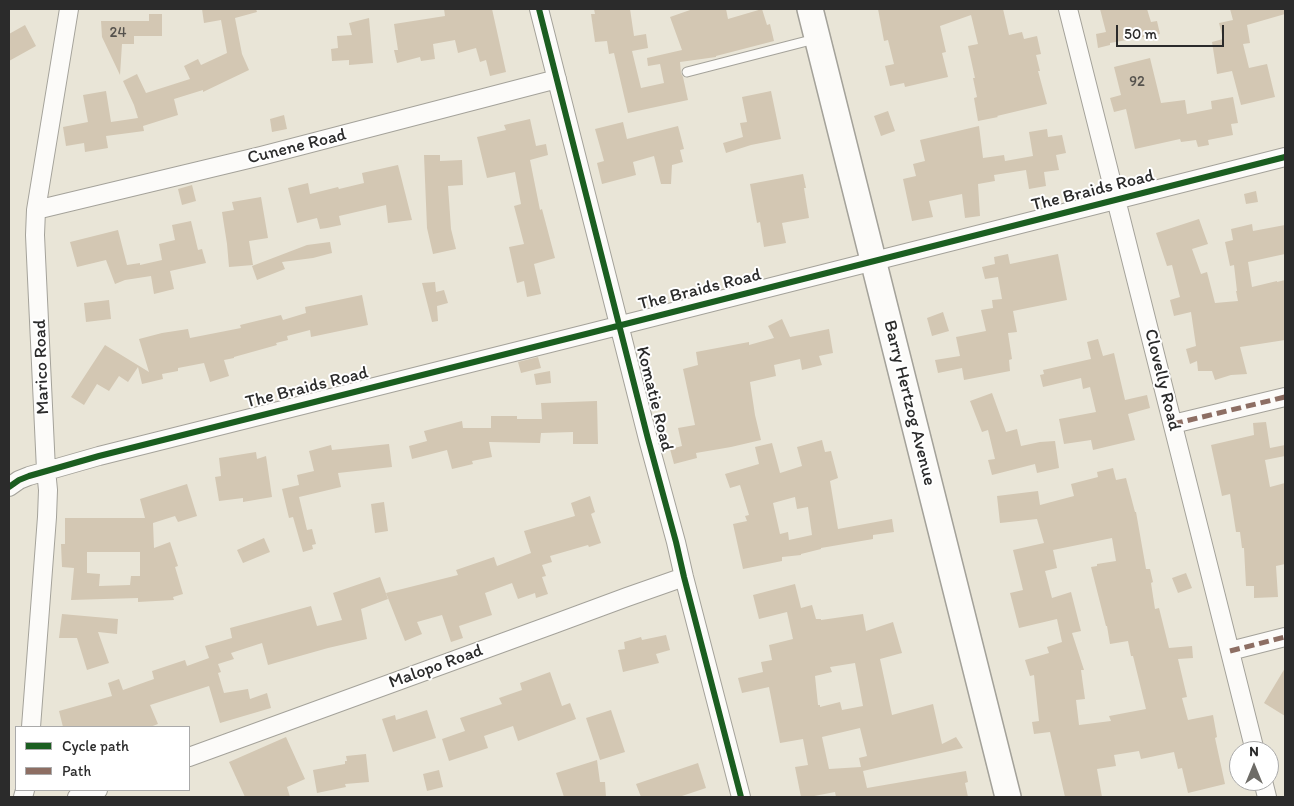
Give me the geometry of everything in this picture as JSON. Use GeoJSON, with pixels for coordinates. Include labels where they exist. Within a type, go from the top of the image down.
{"type":"FeatureCollection","features":[{"type":"Feature","properties":{"kind":"main road","name":"Barry Hertzog Avenue"},"geometry":{"type":"LineString","coordinates":[[810,9],[1008,797]]}},
{"type":"Feature","properties":{"kind":"street","name":"Marico Road"},"geometry":{"type":"LineString","coordinates":[[31,726],[48,490],[36,249],[36,210],[69,9]]}},
{"type":"Feature","properties":{"kind":"street","name":"Komatie Road"},"geometry":{"type":"LineString","coordinates":[[539,9],[741,797]]}},
{"type":"Feature","properties":{"kind":"street","name":"Clovelly Road"},"geometry":{"type":"LineString","coordinates":[[1068,9],[1252,741]]}},
{"type":"Feature","properties":{"kind":"street","name":"Cunene Road"},"geometry":{"type":"LineString","coordinates":[[36,210],[280,151],[557,79]]}},
{"type":"Feature","properties":{"kind":"street","name":"The Braids Road"},"geometry":{"type":"LineString","coordinates":[[9,487],[19,480],[46,470],[171,437],[620,326],[1285,157]]}},
{"type":"Feature","properties":{"kind":"street"},"geometry":{"type":"LineString","coordinates":[[1173,424],[1285,397]]}},
{"type":"Feature","properties":{"kind":"street","name":"Malopo Road"},"geometry":{"type":"LineString","coordinates":[[190,757],[627,596],[684,577]]}},
{"type":"Feature","properties":{"kind":"street"},"geometry":{"type":"LineString","coordinates":[[1230,651],[1285,637]]}},
{"type":"Feature","properties":{"kind":"street"},"geometry":{"type":"LineString","coordinates":[[77,797],[95,791]]}},
{"type":"Feature","properties":{"kind":"lane"},"geometry":{"type":"LineString","coordinates":[[687,72],[817,38]]}},
{"type":"Feature","properties":{"kind":"building"},"geometry":{"type":"Polygon","coordinates":[[[202,9],[256,9],[257,12],[235,18],[242,54],[249,70],[203,92],[203,90],[174,99],[178,115],[143,126],[144,131],[106,136],[108,148],[85,152],[84,143],[66,146],[63,127],[88,122],[83,95],[106,91],[111,122],[138,118],[123,81],[137,74],[146,93],[190,79],[184,66],[198,59],[201,65],[227,53],[221,20],[204,23],[202,9]]]}},
{"type":"Feature","properties":{"kind":"building"},"geometry":{"type":"Polygon","coordinates":[[[444,9],[492,9],[506,72],[490,76],[486,60],[480,62],[476,48],[458,53],[455,40],[433,44],[435,59],[421,61],[420,57],[397,63],[394,50],[398,50],[394,24],[445,16],[444,9]]]}},
{"type":"Feature","properties":{"kind":"building"},"geometry":{"type":"Polygon","coordinates":[[[594,9],[630,9],[634,36],[646,34],[648,48],[632,51],[641,88],[664,83],[660,64],[648,66],[647,58],[682,50],[670,17],[693,9],[726,9],[728,19],[762,9],[767,25],[770,24],[774,41],[716,57],[680,62],[688,100],[628,113],[614,53],[609,54],[607,41],[595,42],[591,14],[595,14],[594,9]]]}},
{"type":"Feature","properties":{"kind":"building"},"geometry":{"type":"Polygon","coordinates":[[[878,9],[1003,9],[1009,35],[1022,32],[1024,39],[1037,36],[1041,54],[1036,55],[1040,71],[1038,71],[1047,104],[978,121],[974,98],[977,97],[973,78],[975,78],[968,46],[978,44],[971,15],[940,26],[946,52],[942,53],[948,77],[905,87],[904,83],[890,86],[885,66],[894,64],[888,40],[884,41],[878,9]]]}},
{"type":"Feature","properties":{"kind":"building"},"geometry":{"type":"Polygon","coordinates":[[[1100,9],[1147,9],[1151,22],[1157,21],[1160,34],[1110,43],[1110,45],[1098,48],[1096,34],[1106,32],[1100,9]]]}},
{"type":"Feature","properties":{"kind":"building"},"geometry":{"type":"Polygon","coordinates":[[[1230,9],[1285,9],[1285,14],[1247,25],[1250,43],[1243,44],[1249,68],[1267,64],[1275,97],[1241,105],[1232,71],[1217,74],[1212,42],[1223,39],[1219,23],[1233,20],[1230,9]]]}},
{"type":"Feature","properties":{"kind":"building"},"geometry":{"type":"Polygon","coordinates":[[[149,14],[162,14],[162,36],[134,36],[134,44],[122,44],[120,75],[102,37],[101,21],[149,21],[149,14]]]}},
{"type":"Feature","properties":{"kind":"building"},"geometry":{"type":"Polygon","coordinates":[[[369,18],[373,63],[349,65],[349,60],[332,61],[331,49],[338,48],[337,36],[352,35],[349,23],[369,18]]]}},
{"type":"Feature","properties":{"kind":"building"},"geometry":{"type":"Polygon","coordinates":[[[25,25],[36,46],[9,61],[9,34],[25,25]]]}},
{"type":"Feature","properties":{"kind":"building"},"geometry":{"type":"Polygon","coordinates":[[[1150,58],[1161,103],[1185,100],[1187,114],[1212,109],[1211,101],[1233,97],[1238,123],[1231,124],[1233,135],[1208,140],[1209,145],[1198,147],[1196,140],[1181,142],[1180,139],[1135,149],[1126,109],[1114,112],[1110,98],[1121,95],[1114,67],[1150,58]]]}},
{"type":"Feature","properties":{"kind":"building"},"geometry":{"type":"Polygon","coordinates":[[[771,91],[781,139],[751,145],[726,153],[723,143],[743,137],[740,123],[747,122],[742,97],[771,91]]]}},
{"type":"Feature","properties":{"kind":"building"},"geometry":{"type":"Polygon","coordinates":[[[888,111],[895,131],[881,136],[874,116],[888,111]]]}},
{"type":"Feature","properties":{"kind":"building"},"geometry":{"type":"Polygon","coordinates":[[[284,115],[287,129],[272,132],[270,119],[284,115]]]}},
{"type":"Feature","properties":{"kind":"building"},"geometry":{"type":"Polygon","coordinates":[[[530,119],[536,146],[546,144],[548,155],[530,160],[540,210],[542,209],[555,258],[534,264],[541,294],[527,297],[524,281],[517,283],[509,247],[524,244],[514,206],[521,204],[515,172],[487,178],[477,137],[506,130],[504,125],[530,119]]]}},
{"type":"Feature","properties":{"kind":"building"},"geometry":{"type":"Polygon","coordinates":[[[623,122],[627,139],[678,126],[684,149],[680,150],[683,162],[672,165],[671,184],[661,184],[654,156],[633,162],[636,175],[602,184],[597,163],[604,161],[595,129],[623,122]]]}},
{"type":"Feature","properties":{"kind":"building"},"geometry":{"type":"Polygon","coordinates":[[[979,126],[983,158],[1004,155],[1005,161],[1033,156],[1029,132],[1047,129],[1048,137],[1062,135],[1066,153],[1056,155],[1059,170],[1044,172],[1046,186],[1029,189],[1026,170],[994,175],[995,181],[978,184],[980,216],[965,218],[962,194],[929,201],[933,217],[912,221],[903,179],[916,176],[913,164],[925,161],[920,140],[979,126]]]}},
{"type":"Feature","properties":{"kind":"building"},"geometry":{"type":"Polygon","coordinates":[[[424,155],[440,155],[440,161],[462,160],[463,185],[448,186],[451,229],[456,249],[433,254],[427,228],[424,155]]]}},
{"type":"Feature","properties":{"kind":"building"},"geometry":{"type":"Polygon","coordinates":[[[398,165],[412,220],[388,223],[386,205],[339,216],[341,225],[327,228],[320,229],[317,218],[297,223],[288,188],[308,183],[310,194],[338,187],[339,189],[364,183],[362,173],[398,165]]]}},
{"type":"Feature","properties":{"kind":"building"},"geometry":{"type":"Polygon","coordinates":[[[803,174],[809,218],[782,223],[786,243],[764,247],[760,222],[757,223],[750,184],[803,174]]]}},
{"type":"Feature","properties":{"kind":"building"},"geometry":{"type":"Polygon","coordinates":[[[192,185],[196,201],[182,205],[178,189],[192,185]]]}},
{"type":"Feature","properties":{"kind":"building"},"geometry":{"type":"Polygon","coordinates":[[[1256,191],[1258,202],[1246,204],[1244,194],[1256,191]]]}},
{"type":"Feature","properties":{"kind":"building"},"geometry":{"type":"Polygon","coordinates":[[[261,197],[268,238],[249,241],[253,265],[229,267],[222,212],[234,210],[232,202],[261,197]]]}},
{"type":"Feature","properties":{"kind":"building"},"geometry":{"type":"Polygon","coordinates":[[[1199,219],[1208,244],[1192,249],[1201,274],[1207,272],[1215,303],[1238,301],[1234,265],[1230,266],[1225,242],[1233,240],[1231,229],[1252,224],[1253,231],[1285,225],[1285,254],[1248,262],[1252,287],[1285,280],[1285,340],[1240,347],[1247,374],[1231,375],[1215,380],[1212,371],[1198,371],[1197,361],[1190,364],[1186,349],[1196,346],[1191,312],[1174,316],[1170,300],[1180,297],[1172,265],[1167,266],[1156,233],[1199,219]]]}},
{"type":"Feature","properties":{"kind":"building"},"geometry":{"type":"Polygon","coordinates":[[[191,221],[198,250],[202,249],[206,263],[170,271],[174,289],[154,294],[151,276],[125,280],[115,284],[106,260],[77,267],[70,242],[118,230],[127,265],[140,263],[140,265],[162,260],[159,244],[175,240],[172,225],[191,221]]]}},
{"type":"Feature","properties":{"kind":"building"},"geometry":{"type":"Polygon","coordinates":[[[330,242],[332,253],[313,258],[282,262],[285,269],[257,280],[252,266],[307,245],[330,242]]]}},
{"type":"Feature","properties":{"kind":"building"},"geometry":{"type":"Polygon","coordinates":[[[1008,254],[1010,264],[1058,254],[1067,300],[1013,311],[1017,332],[1008,333],[1012,359],[1009,360],[1010,371],[964,380],[962,368],[938,373],[935,360],[960,356],[956,337],[986,331],[981,310],[993,308],[992,300],[1002,299],[998,277],[985,279],[982,267],[995,264],[994,257],[1008,254]]]}},
{"type":"Feature","properties":{"kind":"building"},"geometry":{"type":"Polygon","coordinates":[[[435,282],[436,292],[444,290],[448,303],[437,306],[438,321],[432,322],[422,283],[435,282]]]}},
{"type":"Feature","properties":{"kind":"building"},"geometry":{"type":"Polygon","coordinates":[[[362,295],[368,325],[311,337],[310,330],[287,336],[288,340],[276,343],[277,345],[224,360],[229,376],[210,382],[204,363],[178,368],[178,371],[162,374],[163,379],[142,384],[138,367],[128,382],[119,376],[109,391],[97,384],[84,405],[71,397],[105,345],[149,372],[139,339],[188,329],[190,338],[241,328],[240,325],[281,315],[283,320],[306,313],[305,307],[362,295]]]}},
{"type":"Feature","properties":{"kind":"building"},"geometry":{"type":"Polygon","coordinates":[[[109,300],[111,319],[86,322],[84,303],[109,300]]]}},
{"type":"Feature","properties":{"kind":"building"},"geometry":{"type":"Polygon","coordinates":[[[943,312],[949,331],[932,336],[927,318],[943,312]]]}},
{"type":"Feature","properties":{"kind":"building"},"geometry":{"type":"Polygon","coordinates":[[[782,319],[790,337],[829,329],[833,353],[819,356],[822,365],[802,370],[800,359],[774,365],[776,376],[750,382],[761,440],[696,453],[697,458],[674,464],[670,449],[682,446],[678,428],[695,425],[683,369],[698,365],[696,352],[749,342],[749,345],[774,338],[768,326],[782,319]]]}},
{"type":"Feature","properties":{"kind":"building"},"geometry":{"type":"Polygon","coordinates":[[[1098,339],[1103,356],[1114,353],[1125,400],[1147,395],[1150,408],[1128,414],[1135,440],[1093,450],[1091,440],[1064,444],[1059,419],[1096,412],[1090,387],[1083,389],[1081,378],[1043,387],[1040,375],[1044,374],[1043,370],[1091,359],[1087,342],[1098,339]]]}},
{"type":"Feature","properties":{"kind":"building"},"geometry":{"type":"Polygon","coordinates":[[[538,357],[541,368],[521,373],[518,362],[538,357]]]}},
{"type":"Feature","properties":{"kind":"building"},"geometry":{"type":"Polygon","coordinates":[[[550,371],[551,383],[536,385],[534,374],[550,371]]]}},
{"type":"Feature","properties":{"kind":"building"},"geometry":{"type":"Polygon","coordinates":[[[992,393],[1006,432],[1017,429],[1021,446],[1055,441],[1059,468],[1037,473],[1035,464],[992,475],[988,460],[995,459],[988,430],[982,432],[970,401],[992,393]]]}},
{"type":"Feature","properties":{"kind":"building"},"geometry":{"type":"Polygon","coordinates":[[[597,401],[598,444],[573,444],[573,432],[541,433],[540,443],[489,442],[492,457],[472,461],[473,464],[452,469],[447,450],[412,459],[409,446],[427,441],[424,431],[462,421],[463,428],[491,428],[491,416],[517,416],[517,419],[542,419],[541,403],[597,401]]]}},
{"type":"Feature","properties":{"kind":"building"},"geometry":{"type":"Polygon","coordinates":[[[1266,422],[1270,448],[1285,445],[1285,456],[1265,460],[1270,487],[1285,483],[1285,564],[1276,566],[1278,597],[1254,598],[1254,586],[1246,586],[1244,548],[1242,548],[1240,532],[1236,532],[1230,494],[1222,496],[1211,445],[1254,435],[1253,423],[1266,422]]]}},
{"type":"Feature","properties":{"kind":"building"},"geometry":{"type":"Polygon","coordinates":[[[822,440],[825,452],[831,451],[838,478],[830,481],[838,529],[892,519],[894,532],[873,535],[873,539],[821,548],[801,555],[782,557],[782,561],[743,569],[733,524],[747,521],[745,516],[749,515],[740,485],[730,488],[725,474],[759,464],[755,447],[772,443],[780,473],[802,466],[797,447],[822,440]],[[795,497],[773,503],[780,534],[788,532],[789,540],[812,535],[808,507],[797,509],[795,497]]]}},
{"type":"Feature","properties":{"kind":"building"},"geometry":{"type":"Polygon","coordinates":[[[389,444],[392,467],[338,473],[341,487],[299,497],[307,530],[312,529],[316,544],[312,545],[313,549],[303,552],[293,517],[289,518],[282,489],[299,485],[297,475],[314,471],[309,451],[331,445],[332,450],[389,444]]]}},
{"type":"Feature","properties":{"kind":"building"},"geometry":{"type":"Polygon","coordinates":[[[256,452],[257,459],[266,456],[272,497],[243,502],[243,498],[219,501],[215,477],[221,476],[219,458],[256,452]]]}},
{"type":"Feature","properties":{"kind":"building"},"geometry":{"type":"Polygon","coordinates":[[[1113,468],[1116,480],[1126,478],[1136,512],[1146,569],[1150,569],[1153,582],[1151,583],[1155,609],[1159,608],[1169,648],[1192,646],[1193,658],[1178,659],[1187,697],[1182,698],[1188,720],[1213,715],[1217,737],[1215,738],[1225,784],[1188,793],[1182,768],[1178,769],[1174,752],[1141,759],[1139,751],[1114,755],[1116,766],[1097,769],[1102,797],[1065,797],[1050,732],[1034,734],[1032,722],[1039,721],[1034,675],[1030,676],[1025,660],[1049,653],[1047,647],[1062,642],[1057,619],[1019,628],[1010,593],[1023,590],[1013,550],[1044,543],[1037,519],[1000,523],[997,496],[1038,491],[1040,505],[1074,496],[1071,484],[1098,477],[1097,472],[1113,468]],[[1112,538],[1053,550],[1057,568],[1045,571],[1052,598],[1071,592],[1081,631],[1072,633],[1084,670],[1081,670],[1085,699],[1076,700],[1079,725],[1111,721],[1109,716],[1146,709],[1128,641],[1110,644],[1091,567],[1097,566],[1097,564],[1116,561],[1112,538]]]}},
{"type":"Feature","properties":{"kind":"building"},"geometry":{"type":"Polygon","coordinates":[[[187,484],[197,516],[178,522],[175,516],[153,523],[154,548],[170,542],[178,566],[175,567],[183,594],[173,597],[174,600],[138,602],[138,598],[71,600],[74,568],[62,567],[61,544],[65,544],[65,518],[145,518],[140,499],[187,484]],[[87,552],[87,573],[100,574],[99,586],[130,585],[131,576],[140,576],[140,552],[87,552]]]}},
{"type":"Feature","properties":{"kind":"building"},"geometry":{"type":"Polygon","coordinates":[[[590,496],[595,512],[591,514],[601,543],[550,556],[552,562],[542,565],[546,576],[542,577],[548,594],[536,598],[535,593],[518,599],[512,583],[485,593],[492,615],[459,626],[463,638],[451,642],[442,615],[417,622],[422,634],[405,641],[386,593],[458,575],[456,570],[494,557],[497,566],[531,553],[524,531],[575,516],[571,503],[590,496]]]}},
{"type":"Feature","properties":{"kind":"building"},"geometry":{"type":"Polygon","coordinates":[[[384,502],[388,531],[375,533],[371,504],[384,502]]]}},
{"type":"Feature","properties":{"kind":"building"},"geometry":{"type":"Polygon","coordinates":[[[264,538],[270,552],[243,563],[237,550],[264,538]]]}},
{"type":"Feature","properties":{"kind":"building"},"geometry":{"type":"Polygon","coordinates":[[[1186,573],[1192,588],[1178,593],[1172,578],[1186,573]]]}},
{"type":"Feature","properties":{"kind":"building"},"geometry":{"type":"Polygon","coordinates":[[[380,577],[388,599],[361,609],[367,639],[268,665],[262,643],[231,653],[234,659],[218,664],[221,672],[218,673],[224,693],[248,689],[250,699],[267,693],[271,708],[220,723],[209,686],[150,705],[158,724],[153,726],[63,726],[59,711],[112,696],[108,683],[119,679],[123,690],[154,679],[152,671],[185,660],[187,666],[209,658],[205,646],[232,638],[230,628],[311,606],[317,626],[342,620],[333,593],[380,577]]]}},
{"type":"Feature","properties":{"kind":"building"},"geometry":{"type":"Polygon","coordinates":[[[795,584],[801,608],[812,605],[816,619],[821,620],[863,614],[866,631],[893,622],[902,653],[880,659],[892,715],[933,704],[942,744],[956,737],[963,748],[863,771],[867,788],[966,771],[968,782],[965,783],[968,797],[836,797],[835,792],[801,797],[795,767],[808,765],[803,739],[780,743],[769,687],[742,693],[738,678],[763,672],[761,662],[772,660],[769,645],[793,639],[787,612],[759,619],[753,595],[795,584]],[[855,663],[830,667],[832,672],[815,676],[818,705],[820,707],[840,702],[842,710],[863,706],[855,663]],[[860,728],[822,737],[829,769],[861,767],[859,758],[867,756],[860,728]]]}},
{"type":"Feature","properties":{"kind":"building"},"geometry":{"type":"Polygon","coordinates":[[[62,614],[118,619],[117,634],[98,632],[109,663],[87,670],[77,638],[59,638],[62,614]]]}},
{"type":"Feature","properties":{"kind":"building"},"geometry":{"type":"Polygon","coordinates":[[[666,635],[670,650],[656,654],[659,663],[623,672],[618,650],[625,649],[624,642],[641,637],[642,640],[666,635]]]}},
{"type":"Feature","properties":{"kind":"building"},"geometry":{"type":"Polygon","coordinates":[[[1285,668],[1285,716],[1264,703],[1285,668]]]}},
{"type":"Feature","properties":{"kind":"building"},"geometry":{"type":"Polygon","coordinates":[[[550,672],[562,706],[570,703],[576,719],[518,741],[513,726],[484,736],[488,748],[449,761],[442,739],[465,731],[460,718],[502,704],[499,698],[522,690],[520,683],[550,672]]]}},
{"type":"Feature","properties":{"kind":"building"},"geometry":{"type":"Polygon","coordinates":[[[427,710],[436,738],[393,752],[382,719],[395,715],[396,720],[427,710]]]}},
{"type":"Feature","properties":{"kind":"building"},"geometry":{"type":"Polygon","coordinates":[[[611,710],[625,752],[600,760],[586,718],[611,710]]]}},
{"type":"Feature","properties":{"kind":"building"},"geometry":{"type":"Polygon","coordinates":[[[286,737],[305,779],[287,787],[290,797],[245,797],[229,762],[286,737]]]}},
{"type":"Feature","properties":{"kind":"building"},"geometry":{"type":"Polygon","coordinates":[[[366,754],[369,782],[345,784],[346,787],[317,793],[313,770],[345,764],[345,761],[347,761],[346,756],[366,754]]]}},
{"type":"Feature","properties":{"kind":"building"},"geometry":{"type":"Polygon","coordinates":[[[597,760],[600,782],[605,782],[606,797],[564,797],[556,773],[597,760]]]}},
{"type":"Feature","properties":{"kind":"building"},"geometry":{"type":"Polygon","coordinates":[[[698,763],[706,788],[679,797],[641,797],[636,784],[698,763]]]}},
{"type":"Feature","properties":{"kind":"building"},"geometry":{"type":"Polygon","coordinates":[[[439,770],[443,787],[427,791],[423,774],[439,770]]]}},
{"type":"Feature","properties":{"kind":"marked path"},"geometry":{"type":"LineString","coordinates":[[1173,424],[1285,397]]}},
{"type":"Feature","properties":{"kind":"marked path"},"geometry":{"type":"LineString","coordinates":[[1230,651],[1285,637]]}},
{"type":"Feature","properties":{"kind":"cycle path"},"geometry":{"type":"LineString","coordinates":[[539,9],[741,797]]}},
{"type":"Feature","properties":{"kind":"cycle path"},"geometry":{"type":"LineString","coordinates":[[9,487],[29,476],[99,456],[1285,157]]}}]}
